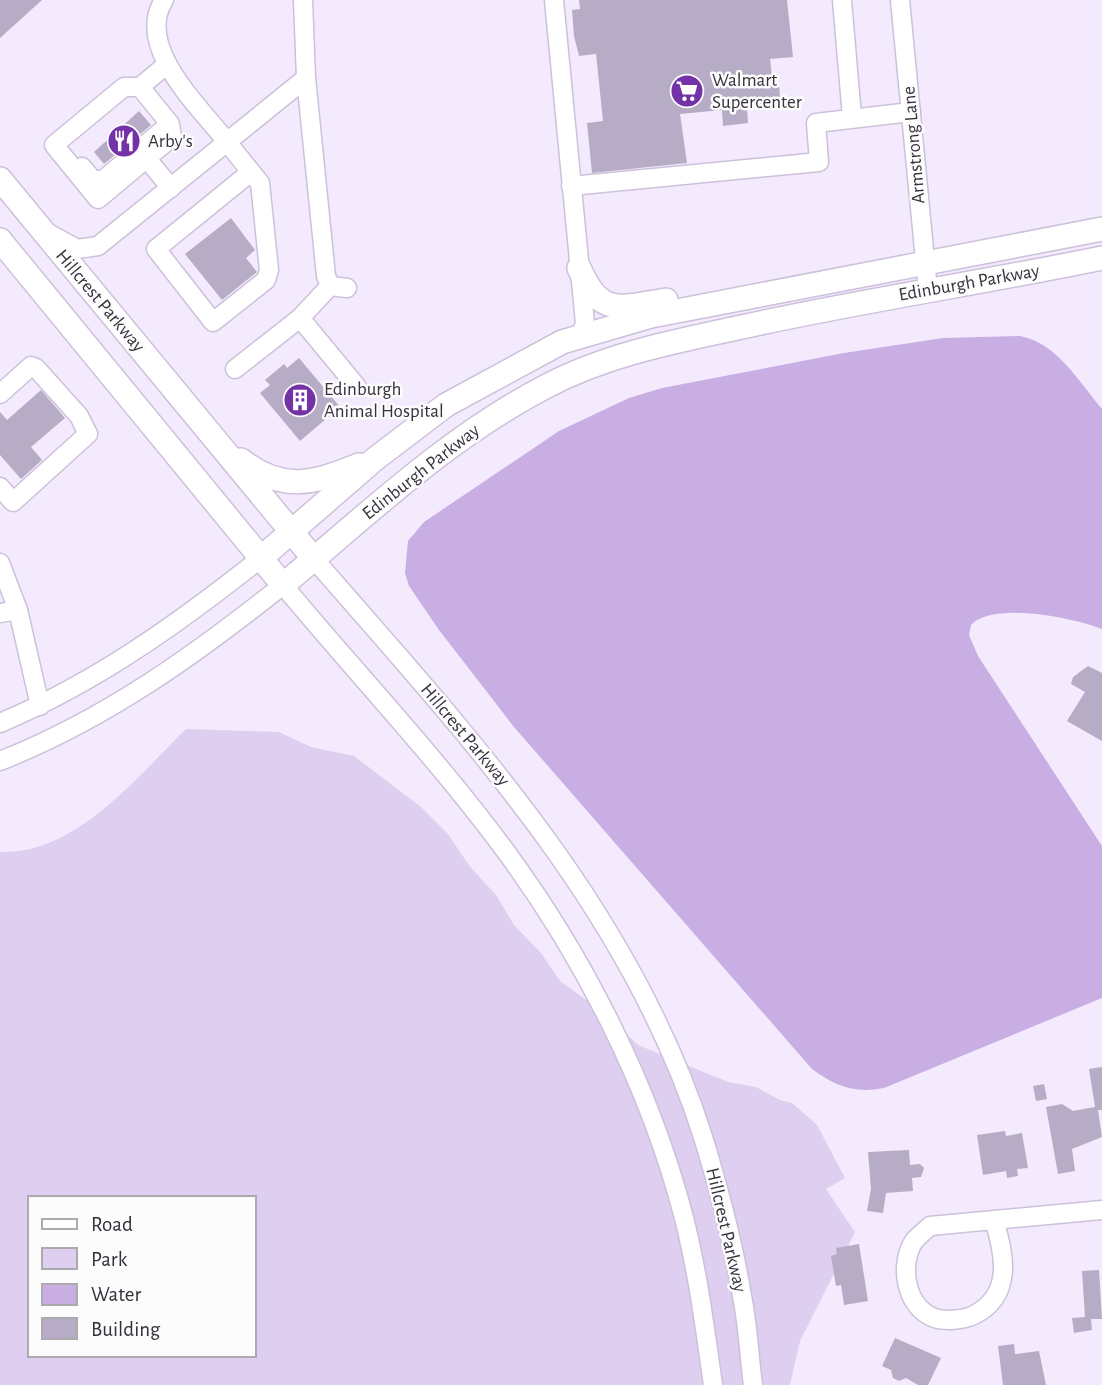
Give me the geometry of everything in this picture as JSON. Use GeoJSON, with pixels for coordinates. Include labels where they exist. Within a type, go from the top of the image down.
{"type":"FeatureCollection","features":[{"type":"Feature","properties":{"kind":"main road","name":"Hillcrest Parkway"},"geometry":{"type":"LineString","coordinates":[[0,180],[314,559]]}},
{"type":"Feature","properties":{"kind":"main road","name":"Edinburgh Parkway"},"geometry":{"type":"LineString","coordinates":[[261,558],[375,459],[446,405],[572,339],[651,316],[1102,229]]}},
{"type":"Feature","properties":{"kind":"main road","name":"Hillcrest Parkway"},"geometry":{"type":"LineString","coordinates":[[0,240],[283,585]]}},
{"type":"Feature","properties":{"kind":"main road","name":"Edinburgh Parkway"},"geometry":{"type":"LineString","coordinates":[[283,585],[457,440],[547,386],[586,368],[654,346],[1102,258]]}},
{"type":"Feature","properties":{"kind":"main road"},"geometry":{"type":"LineString","coordinates":[[579,268],[596,298],[609,305],[623,306],[738,289],[787,289]]}},
{"type":"Feature","properties":{"kind":"main road"},"geometry":{"type":"LineString","coordinates":[[547,386],[567,365],[572,339]]}},
{"type":"Feature","properties":{"kind":"main road"},"geometry":{"type":"LineString","coordinates":[[207,429],[259,473],[296,483],[324,479],[375,459]]}},
{"type":"Feature","properties":{"kind":"street"},"geometry":{"type":"LineString","coordinates":[[164,0],[158,9],[156,40],[166,65],[260,183],[269,270],[266,280],[213,321],[156,249],[251,172]]}},
{"type":"Feature","properties":{"kind":"street"},"geometry":{"type":"LineString","coordinates":[[235,369],[338,287],[326,276],[306,78],[303,0]]}},
{"type":"Feature","properties":{"kind":"street"},"geometry":{"type":"LineString","coordinates":[[554,0],[585,323],[572,339]]}},
{"type":"Feature","properties":{"kind":"street"},"geometry":{"type":"LineString","coordinates":[[842,0],[852,117]]}},
{"type":"Feature","properties":{"kind":"street","name":"Armstrong Lane"},"geometry":{"type":"LineString","coordinates":[[900,0],[928,291]]}},
{"type":"Feature","properties":{"kind":"street"},"geometry":{"type":"LineString","coordinates":[[140,87],[170,124],[172,137],[98,199],[54,145],[124,87],[140,87],[166,65]]}},
{"type":"Feature","properties":{"kind":"street"},"geometry":{"type":"LineString","coordinates":[[42,230],[77,248],[98,246],[306,78]]}},
{"type":"Feature","properties":{"kind":"street"},"geometry":{"type":"LineString","coordinates":[[571,186],[818,162],[816,122],[911,112]]}},
{"type":"Feature","properties":{"kind":"street"},"geometry":{"type":"LineString","coordinates":[[60,140],[93,180],[103,180],[170,124]]}},
{"type":"Feature","properties":{"kind":"street"},"geometry":{"type":"LineString","coordinates":[[147,159],[171,188]]}},
{"type":"Feature","properties":{"kind":"street"},"geometry":{"type":"LineString","coordinates":[[300,318],[357,387]]}},
{"type":"Feature","properties":{"kind":"street"},"geometry":{"type":"LineString","coordinates":[[0,394],[31,366],[36,368],[79,416],[88,434],[13,502],[0,487]]}},
{"type":"Feature","properties":{"kind":"street","name":"Edinburgh Parkway"},"geometry":{"type":"LineString","coordinates":[[0,723],[40,706],[137,651],[261,558]]}},
{"type":"Feature","properties":{"kind":"street","name":"Hillcrest Parkway"},"geometry":{"type":"LineString","coordinates":[[314,559],[517,797],[572,872],[608,929],[680,1074],[702,1136],[731,1240],[743,1298],[753,1385]]}},
{"type":"Feature","properties":{"kind":"street"},"geometry":{"type":"LineString","coordinates":[[0,563],[9,611],[40,706]]}},
{"type":"Feature","properties":{"kind":"street","name":"Edinburgh Parkway"},"geometry":{"type":"LineString","coordinates":[[0,761],[94,717],[147,687],[283,585]]}},
{"type":"Feature","properties":{"kind":"street","name":"Hillcrest Parkway"},"geometry":{"type":"LineString","coordinates":[[283,585],[473,807],[541,902],[578,964],[616,1035],[640,1093],[684,1217],[700,1297],[712,1385]]}},
{"type":"Feature","properties":{"kind":"street"},"geometry":{"type":"LineString","coordinates":[[994,1220],[1005,1270],[996,1298],[988,1307],[966,1319],[932,1317],[916,1303],[906,1285],[907,1259],[914,1241],[930,1226],[994,1220],[1102,1210]]}},
{"type":"Feature","properties":{"kind":"green space"},"geometry":{"type":"Polygon","coordinates":[[[186,729],[279,732],[311,747],[354,756],[421,807],[447,833],[471,868],[496,895],[514,925],[541,953],[560,981],[600,1010],[638,1045],[728,1082],[756,1087],[780,1100],[792,1103],[817,1125],[845,1178],[826,1189],[855,1232],[800,1341],[790,1385],[0,1385],[0,852],[27,850],[54,841],[79,827],[125,790],[186,729]]]}},
{"type":"Feature","properties":{"kind":"water"},"geometry":{"type":"Polygon","coordinates":[[[1020,336],[1033,340],[1056,355],[1102,409],[1102,629],[1073,620],[1015,613],[982,618],[971,625],[969,635],[978,656],[1102,846],[1102,998],[884,1088],[864,1090],[846,1087],[812,1069],[514,727],[439,630],[409,586],[405,573],[408,541],[424,522],[559,431],[629,398],[662,388],[844,353],[943,338],[1020,336]]]}},
{"type":"Feature","properties":{"kind":"building"},"geometry":{"type":"Polygon","coordinates":[[[0,0],[42,0],[0,38],[0,0]]]}},
{"type":"Feature","properties":{"kind":"building","name":"Walmart Supercenter"},"geometry":{"type":"Polygon","coordinates":[[[579,0],[787,0],[793,57],[770,59],[773,85],[779,84],[780,97],[774,97],[774,105],[747,108],[748,123],[723,126],[722,110],[680,114],[687,163],[592,173],[587,123],[603,121],[596,54],[579,56],[574,36],[572,10],[580,9],[579,0]]]}},
{"type":"Feature","properties":{"kind":"building","name":"Arby's"},"geometry":{"type":"Polygon","coordinates":[[[139,111],[151,125],[104,164],[94,152],[139,111]]]}},
{"type":"Feature","properties":{"kind":"building"},"geometry":{"type":"Polygon","coordinates":[[[231,218],[255,250],[246,258],[257,272],[222,300],[185,254],[231,218]]]}},
{"type":"Feature","properties":{"kind":"building","name":"Edinburgh Animal Hospital"},"geometry":{"type":"Polygon","coordinates":[[[299,358],[340,407],[300,441],[260,393],[270,385],[265,380],[284,364],[287,368],[299,358]]]}},
{"type":"Feature","properties":{"kind":"building"},"geometry":{"type":"Polygon","coordinates":[[[41,390],[65,418],[31,447],[42,460],[21,479],[0,455],[0,412],[7,420],[41,390]]]}},
{"type":"Feature","properties":{"kind":"building"},"geometry":{"type":"Polygon","coordinates":[[[1088,666],[1102,673],[1102,741],[1067,721],[1085,692],[1071,684],[1073,677],[1088,666]]]}},
{"type":"Feature","properties":{"kind":"building"},"geometry":{"type":"Polygon","coordinates":[[[1102,1067],[1102,1110],[1098,1110],[1102,1137],[1072,1149],[1075,1171],[1058,1174],[1046,1107],[1062,1104],[1073,1111],[1095,1107],[1089,1069],[1102,1067]]]}},
{"type":"Feature","properties":{"kind":"building"},"geometry":{"type":"Polygon","coordinates":[[[1044,1084],[1047,1099],[1036,1101],[1033,1086],[1044,1084]]]}},
{"type":"Feature","properties":{"kind":"building"},"geometry":{"type":"Polygon","coordinates":[[[1005,1131],[1006,1136],[1022,1133],[1028,1168],[1017,1169],[1018,1176],[1007,1178],[1006,1171],[983,1175],[977,1135],[1005,1131]]]}},
{"type":"Feature","properties":{"kind":"building"},"geometry":{"type":"Polygon","coordinates":[[[909,1150],[910,1165],[920,1164],[924,1168],[921,1177],[912,1178],[913,1191],[886,1193],[883,1213],[867,1211],[871,1189],[868,1152],[909,1150]]]}},
{"type":"Feature","properties":{"kind":"building"},"geometry":{"type":"Polygon","coordinates":[[[859,1244],[868,1301],[844,1305],[841,1285],[836,1286],[831,1256],[837,1254],[836,1248],[859,1244]]]}},
{"type":"Feature","properties":{"kind":"building"},"geometry":{"type":"Polygon","coordinates":[[[1099,1270],[1102,1319],[1091,1319],[1092,1330],[1074,1333],[1072,1318],[1085,1317],[1082,1271],[1099,1270]]]}},
{"type":"Feature","properties":{"kind":"building"},"geometry":{"type":"Polygon","coordinates":[[[895,1338],[941,1358],[928,1385],[918,1385],[906,1378],[899,1381],[893,1378],[891,1370],[882,1366],[895,1338]]]}},
{"type":"Feature","properties":{"kind":"building"},"geometry":{"type":"Polygon","coordinates":[[[1014,1344],[1015,1354],[1039,1351],[1046,1385],[1003,1385],[998,1346],[1014,1344]]]}},
{"type":"Feature","properties":{"kind":"place","name":"Walmart Supercenter"},"geometry":{"type":"Point","coordinates":[687,91]}},
{"type":"Feature","properties":{"kind":"place","name":"Arby's"},"geometry":{"type":"Point","coordinates":[124,141]}},
{"type":"Feature","properties":{"kind":"place","name":"Edinburgh Animal Hospital"},"geometry":{"type":"Point","coordinates":[300,400]}}]}
